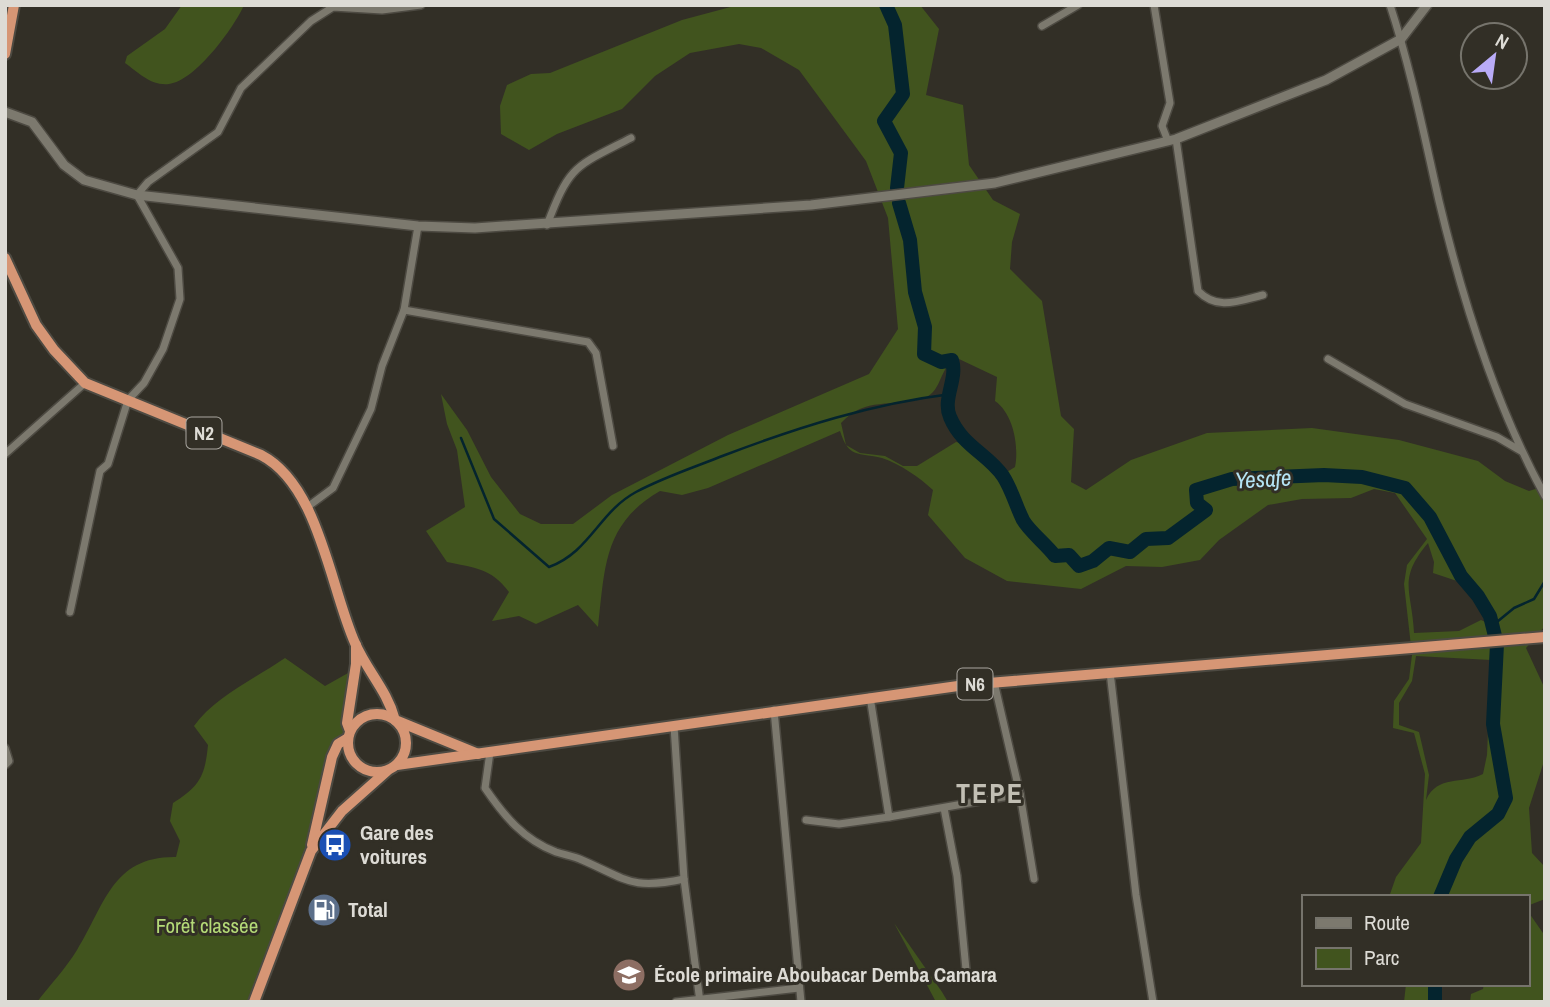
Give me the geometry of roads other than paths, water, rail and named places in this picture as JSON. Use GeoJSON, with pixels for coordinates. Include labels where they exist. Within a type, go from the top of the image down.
{"type":"FeatureCollection","features":[{"type":"Feature","properties":{"kind":"highway"},"geometry":{"type":"LineString","coordinates":[[5,54],[14,5]]}},
{"type":"Feature","properties":{"kind":"highway","name":"N2"},"geometry":{"type":"LineString","coordinates":[[5,258],[36,325],[54,350],[85,383],[127,403],[277,463],[290,476],[306,508],[356,645],[386,694],[395,720]]}},
{"type":"Feature","properties":{"kind":"highway","name":"N6"},"geometry":{"type":"LineString","coordinates":[[392,768],[774,710],[994,682],[1545,637]]}},
{"type":"Feature","properties":{"kind":"highway","name":"N2"},"geometry":{"type":"LineString","coordinates":[[349,734],[347,717],[356,664],[356,645]]}},
{"type":"Feature","properties":{"kind":"highway"},"geometry":{"type":"LineString","coordinates":[[254,1002],[311,851],[332,757],[338,744],[349,734],[355,723],[370,715],[395,720],[478,754]]}},
{"type":"Feature","properties":{"kind":"highway"},"geometry":{"type":"LineString","coordinates":[[311,851],[342,811],[402,758],[407,742],[401,726],[395,720]]}},
{"type":"Feature","properties":{"kind":"highway"},"geometry":{"type":"LineString","coordinates":[[349,734],[350,755],[362,768],[379,773],[392,768]]}},
{"type":"Feature","properties":{"kind":"street"},"geometry":{"type":"LineString","coordinates":[[137,195],[148,182],[218,132],[241,88],[311,21],[333,7],[382,10],[421,5]]}},
{"type":"Feature","properties":{"kind":"street"},"geometry":{"type":"LineString","coordinates":[[1042,26],[1078,5]]}},
{"type":"Feature","properties":{"kind":"street"},"geometry":{"type":"LineString","coordinates":[[1154,5],[1171,103],[1162,126],[1172,140],[1198,291],[1209,302],[1221,304],[1263,295]]}},
{"type":"Feature","properties":{"kind":"street"},"geometry":{"type":"LineString","coordinates":[[1390,5],[1468,305],[1522,451],[1545,496]]}},
{"type":"Feature","properties":{"kind":"street"},"geometry":{"type":"LineString","coordinates":[[5,112],[32,122],[64,165],[84,180],[137,195],[418,226],[547,225],[811,205],[995,183],[1172,140],[1326,80],[1401,39],[1427,5]]}},
{"type":"Feature","properties":{"kind":"street"},"geometry":{"type":"LineString","coordinates":[[547,225],[562,186],[577,166],[631,138]]}},
{"type":"Feature","properties":{"kind":"street"},"geometry":{"type":"LineString","coordinates":[[70,612],[100,471],[108,464],[127,403],[144,383],[163,349],[180,299],[178,268],[137,195]]}},
{"type":"Feature","properties":{"kind":"street"},"geometry":{"type":"LineString","coordinates":[[306,508],[333,488],[371,409],[382,366],[404,310],[418,226]]}},
{"type":"Feature","properties":{"kind":"street"},"geometry":{"type":"LineString","coordinates":[[404,310],[588,342],[597,353],[613,446]]}},
{"type":"Feature","properties":{"kind":"street"},"geometry":{"type":"LineString","coordinates":[[1328,359],[1405,404],[1497,438],[1522,451]]}},
{"type":"Feature","properties":{"kind":"street"},"geometry":{"type":"LineString","coordinates":[[5,454],[85,383]]}},
{"type":"Feature","properties":{"kind":"street"},"geometry":{"type":"LineString","coordinates":[[1110,672],[1136,895],[1153,1002]]}},
{"type":"Feature","properties":{"kind":"street"},"geometry":{"type":"LineString","coordinates":[[994,682],[1020,794],[1034,879]]}},
{"type":"Feature","properties":{"kind":"street"},"geometry":{"type":"LineString","coordinates":[[870,698],[889,817]]}},
{"type":"Feature","properties":{"kind":"street"},"geometry":{"type":"LineString","coordinates":[[774,710],[801,1002]]}},
{"type":"Feature","properties":{"kind":"street"},"geometry":{"type":"LineString","coordinates":[[674,726],[684,879],[700,1001]]}},
{"type":"Feature","properties":{"kind":"street"},"geometry":{"type":"LineString","coordinates":[[5,748],[9,761],[5,765]]}},
{"type":"Feature","properties":{"kind":"street"},"geometry":{"type":"LineString","coordinates":[[490,752],[485,788],[502,813],[534,841],[556,852],[580,859],[621,880],[653,886],[684,879]]}},
{"type":"Feature","properties":{"kind":"street"},"geometry":{"type":"LineString","coordinates":[[806,820],[839,824],[1020,794]]}},
{"type":"Feature","properties":{"kind":"street"},"geometry":{"type":"LineString","coordinates":[[944,808],[957,876],[967,980]]}},
{"type":"Feature","properties":{"kind":"street"},"geometry":{"type":"LineString","coordinates":[[676,1002],[799,988]]}},
{"type":"Feature","properties":{"kind":"waterway","name":"Yesafe"},"geometry":{"type":"LineString","coordinates":[[886,5],[895,25],[903,94],[884,121],[901,153],[897,188]]}},
{"type":"Feature","properties":{"kind":"waterway","name":"Yesafe"},"geometry":{"type":"LineString","coordinates":[[899,203],[910,240],[915,292],[925,327],[924,354],[941,362],[952,360],[953,374],[948,403],[950,417],[968,443],[997,468],[1009,487],[1020,515],[1055,556],[1069,555],[1079,566],[1093,561],[1109,548],[1130,552],[1146,539],[1168,538],[1206,510],[1197,503],[1196,490],[1232,479],[1324,475],[1362,477],[1405,488],[1430,517],[1461,576],[1490,616],[1497,644],[1493,724],[1506,798],[1498,814],[1470,837],[1456,859],[1441,895]]}},
{"type":"Feature","properties":{"kind":"waterway"},"geometry":{"type":"LineString","coordinates":[[461,438],[494,519],[549,567],[575,552],[623,500],[680,472],[808,426],[864,410],[951,394]]}},
{"type":"Feature","properties":{"kind":"waterway"},"geometry":{"type":"LineString","coordinates":[[1492,626],[1514,608],[1534,599],[1545,581]]}},
{"type":"Feature","properties":{"kind":"waterway","name":"Yesafe"},"geometry":{"type":"LineString","coordinates":[[1435,986],[1435,1002]]}},
{"type":"Feature","properties":{"kind":"place","name":"Gare des voitures"},"geometry":{"type":"Point","coordinates":[335,845]}},
{"type":"Feature","properties":{"kind":"place","name":"Total"},"geometry":{"type":"Point","coordinates":[324,910]}},
{"type":"Feature","properties":{"kind":"place","name":"École primaire Aboubacar Demba Camara"},"geometry":{"type":"Point","coordinates":[629,975]}},
{"type":"Feature","properties":{"kind":"district","name":"TEPE"},"geometry":{"type":"Point","coordinates":[990,793]}},
{"type":"Feature","properties":{"kind":"park label","name":"Forêt classée"},"geometry":{"type":"Point","coordinates":[207,926]}}]}
